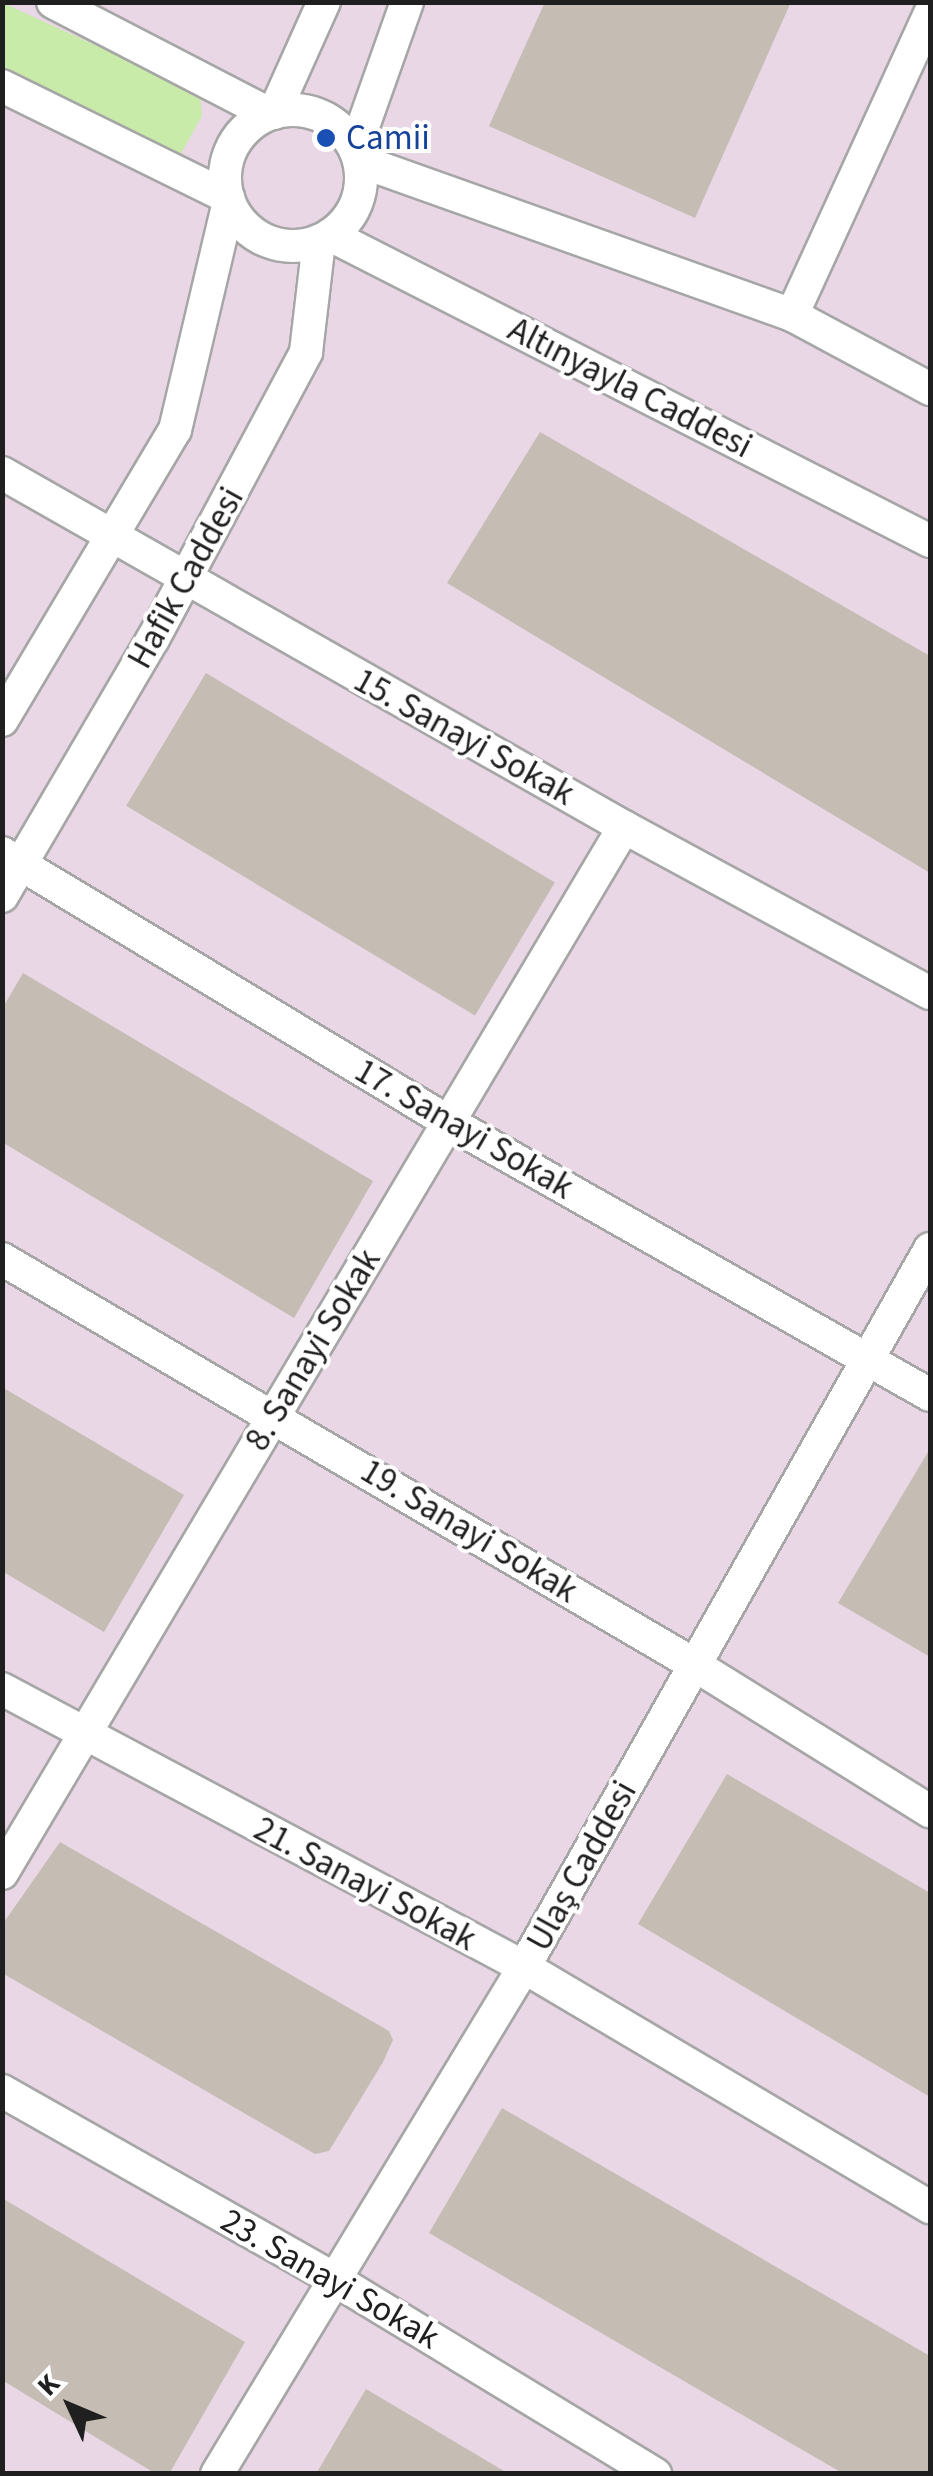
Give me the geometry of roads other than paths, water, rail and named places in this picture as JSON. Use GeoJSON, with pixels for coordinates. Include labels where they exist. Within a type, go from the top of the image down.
{"type":"FeatureCollection","features":[{"type":"Feature","properties":{"kind":"street"},"geometry":{"type":"LineString","coordinates":[[52,2],[272,114],[321,116],[357,155],[792,314],[930,389]]}},
{"type":"Feature","properties":{"kind":"street"},"geometry":{"type":"LineString","coordinates":[[2,720],[176,430],[228,199],[226,165],[235,142],[272,114],[324,2]]}},
{"type":"Feature","properties":{"kind":"street"},"geometry":{"type":"LineString","coordinates":[[2,86],[228,199],[241,222],[271,243],[325,238],[354,209],[357,155],[407,2]]}},
{"type":"Feature","properties":{"kind":"street"},"geometry":{"type":"LineString","coordinates":[[792,314],[930,13]]}},
{"type":"Feature","properties":{"kind":"street","name":"Altınyayla Caddesi"},"geometry":{"type":"LineString","coordinates":[[325,238],[930,541]]}},
{"type":"Feature","properties":{"kind":"street","name":"Hafik Caddesi"},"geometry":{"type":"LineString","coordinates":[[2,896],[12,858],[185,579],[306,352],[325,238]]}},
{"type":"Feature","properties":{"kind":"street","name":"15. Sanayi Sokak"},"geometry":{"type":"LineString","coordinates":[[2,473],[624,827],[930,993]]}},
{"type":"Feature","properties":{"kind":"street","name":"8. Sanayi Sokak"},"geometry":{"type":"LineString","coordinates":[[2,1873],[273,1414],[452,1124],[624,827]]}},
{"type":"Feature","properties":{"kind":"street","name":"17. Sanayi Sokak"},"geometry":{"type":"LineString","coordinates":[[12,858],[452,1124],[930,1395]]}},
{"type":"Feature","properties":{"kind":"street","name":"Ulaş Caddesi"},"geometry":{"type":"LineString","coordinates":[[217,2474],[524,1967],[930,1249]]}},
{"type":"Feature","properties":{"kind":"street","name":"19. Sanayi Sokak"},"geometry":{"type":"LineString","coordinates":[[2,1259],[273,1414],[695,1665],[930,1811]]}},
{"type":"Feature","properties":{"kind":"street","name":"21. Sanayi Sokak"},"geometry":{"type":"LineString","coordinates":[[2,1688],[83,1737],[524,1967],[930,2207]]}},
{"type":"Feature","properties":{"kind":"street","name":"23. Sanayi Sokak"},"geometry":{"type":"LineString","coordinates":[[2,2091],[334,2279],[654,2474]]}},
{"type":"Feature","properties":{"kind":"place","name":"Camii"},"geometry":{"type":"Point","coordinates":[326,138]}}]}
